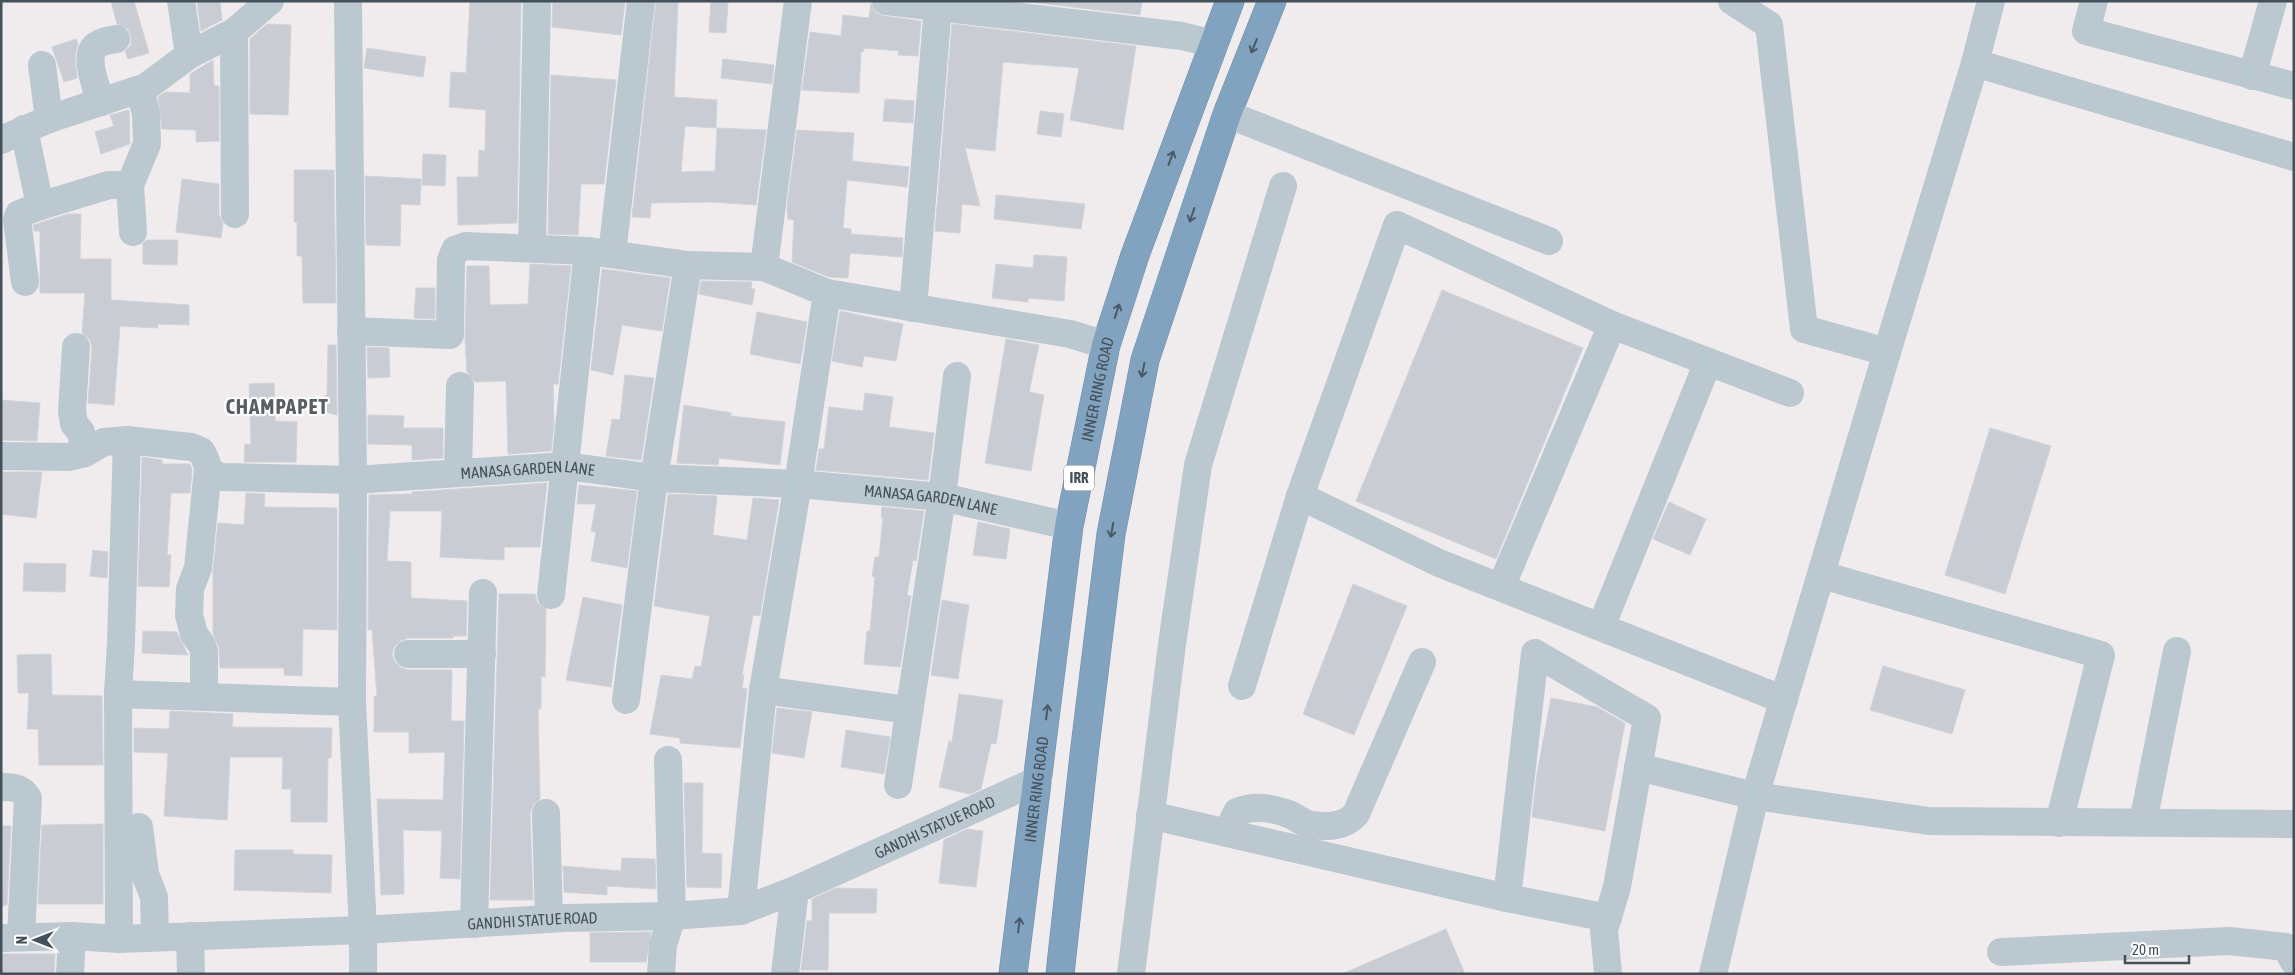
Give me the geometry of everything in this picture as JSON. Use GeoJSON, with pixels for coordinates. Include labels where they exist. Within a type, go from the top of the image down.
{"type":"FeatureCollection","features":[{"type":"Feature","properties":{"kind":"highway","name":"INNER RING ROAD"},"geometry":{"type":"LineString","coordinates":[[1013,974],[1069,526],[1106,345],[1135,255],[1230,1]]}},
{"type":"Feature","properties":{"kind":"highway"},"geometry":{"type":"LineString","coordinates":[[1060,974],[1082,765],[1111,534],[1145,360],[1227,114],[1272,1]]}},
{"type":"Feature","properties":{"kind":"street"},"geometry":{"type":"LineString","coordinates":[[181,1],[189,55]]}},
{"type":"Feature","properties":{"kind":"street"},"geometry":{"type":"LineString","coordinates":[[348,1],[353,480],[352,702],[363,930],[363,974]]}},
{"type":"Feature","properties":{"kind":"street"},"geometry":{"type":"LineString","coordinates":[[532,247],[537,1]]}},
{"type":"Feature","properties":{"kind":"street"},"geometry":{"type":"LineString","coordinates":[[551,595],[566,466],[574,369],[600,253],[641,1]]}},
{"type":"Feature","properties":{"kind":"street"},"geometry":{"type":"LineString","coordinates":[[764,267],[798,1]]}},
{"type":"Feature","properties":{"kind":"street"},"geometry":{"type":"LineString","coordinates":[[886,1],[939,4],[1182,36],[1214,44]]}},
{"type":"Feature","properties":{"kind":"street"},"geometry":{"type":"LineString","coordinates":[[1732,1],[1769,25],[1804,328],[1886,352]]}},
{"type":"Feature","properties":{"kind":"street"},"geometry":{"type":"LineString","coordinates":[[1713,974],[1755,796],[1822,575],[1886,352],[1975,64],[1991,1]]}},
{"type":"Feature","properties":{"kind":"street"},"geometry":{"type":"LineString","coordinates":[[2094,1],[2086,31],[2294,86]]}},
{"type":"Feature","properties":{"kind":"street"},"geometry":{"type":"LineString","coordinates":[[2252,76],[2273,1]]}},
{"type":"Feature","properties":{"kind":"street"},"geometry":{"type":"LineString","coordinates":[[40,206],[13,134],[49,119],[146,87],[189,55],[234,32],[267,2]]}},
{"type":"Feature","properties":{"kind":"street"},"geometry":{"type":"LineString","coordinates":[[913,308],[939,4]]}},
{"type":"Feature","properties":{"kind":"street"},"geometry":{"type":"LineString","coordinates":[[234,32],[235,214]]}},
{"type":"Feature","properties":{"kind":"street"},"geometry":{"type":"LineString","coordinates":[[101,102],[90,62],[91,52],[96,45],[116,39]]}},
{"type":"Feature","properties":{"kind":"street"},"geometry":{"type":"LineString","coordinates":[[1975,64],[2294,157]]}},
{"type":"Feature","properties":{"kind":"street"},"geometry":{"type":"LineString","coordinates":[[42,65],[49,119]]}},
{"type":"Feature","properties":{"kind":"street"},"geometry":{"type":"LineString","coordinates":[[133,232],[130,185],[147,144],[146,114],[140,89]]}},
{"type":"Feature","properties":{"kind":"street"},"geometry":{"type":"LineString","coordinates":[[1227,114],[1549,241]]}},
{"type":"Feature","properties":{"kind":"street"},"geometry":{"type":"LineString","coordinates":[[25,282],[11,245],[19,214],[109,185],[130,185]]}},
{"type":"Feature","properties":{"kind":"street"},"geometry":{"type":"LineString","coordinates":[[1131,974],[1172,644],[1198,465],[1283,186]]}},
{"type":"Feature","properties":{"kind":"street"},"geometry":{"type":"LineString","coordinates":[[1242,686],[1300,496],[1397,225],[1612,325],[1790,393]]}},
{"type":"Feature","properties":{"kind":"street"},"geometry":{"type":"LineString","coordinates":[[351,330],[450,334],[451,260],[455,250],[466,246],[532,247],[600,253],[688,265],[764,267],[826,293],[1070,334],[1106,345]]}},
{"type":"Feature","properties":{"kind":"street"},"geometry":{"type":"LineString","coordinates":[[626,700],[654,478],[688,265]]}},
{"type":"Feature","properties":{"kind":"street"},"geometry":{"type":"LineString","coordinates":[[741,911],[762,690],[798,484],[826,293]]}},
{"type":"Feature","properties":{"kind":"street"},"geometry":{"type":"LineString","coordinates":[[1501,588],[1612,325]]}},
{"type":"Feature","properties":{"kind":"street"},"geometry":{"type":"LineString","coordinates":[[76,347],[72,411],[74,424],[81,432],[86,454]]}},
{"type":"Feature","properties":{"kind":"street"},"geometry":{"type":"LineString","coordinates":[[1601,627],[1708,362]]}},
{"type":"Feature","properties":{"kind":"street"},"geometry":{"type":"LineString","coordinates":[[898,785],[942,497],[957,376]]}},
{"type":"Feature","properties":{"kind":"street"},"geometry":{"type":"LineString","coordinates":[[458,472],[460,386]]}},
{"type":"Feature","properties":{"kind":"street"},"geometry":{"type":"LineString","coordinates":[[119,939],[118,694],[122,642],[127,440]]}},
{"type":"Feature","properties":{"kind":"street"},"geometry":{"type":"LineString","coordinates":[[1,456],[68,457],[86,454],[104,442],[127,440],[191,447],[201,451],[206,458],[208,469],[198,568],[190,590],[190,606],[191,625],[204,652],[204,697]]}},
{"type":"Feature","properties":{"kind":"street","name":"MANASA GARDEN LANE"},"geometry":{"type":"LineString","coordinates":[[208,469],[214,475],[223,477],[353,480],[566,466],[654,478],[798,484],[942,497],[1069,526]]}},
{"type":"Feature","properties":{"kind":"street"},"geometry":{"type":"LineString","coordinates":[[1300,496],[1438,563],[1784,700]]}},
{"type":"Feature","properties":{"kind":"street"},"geometry":{"type":"LineString","coordinates":[[1822,575],[2101,655],[2059,823]]}},
{"type":"Feature","properties":{"kind":"street"},"geometry":{"type":"LineString","coordinates":[[474,924],[484,593]]}},
{"type":"Feature","properties":{"kind":"street"},"geometry":{"type":"LineString","coordinates":[[2142,822],[2177,651]]}},
{"type":"Feature","properties":{"kind":"street"},"geometry":{"type":"LineString","coordinates":[[1507,898],[1535,653],[1647,718],[1617,887],[1604,930],[1608,974]]}},
{"type":"Feature","properties":{"kind":"street"},"geometry":{"type":"LineString","coordinates":[[408,654],[482,654]]}},
{"type":"Feature","properties":{"kind":"street"},"geometry":{"type":"LineString","coordinates":[[1227,833],[1238,812],[1256,807],[1289,814],[1308,824],[1341,825],[1351,820],[1356,814],[1422,662]]}},
{"type":"Feature","properties":{"kind":"street"},"geometry":{"type":"LineString","coordinates":[[762,690],[908,710]]}},
{"type":"Feature","properties":{"kind":"street"},"geometry":{"type":"LineString","coordinates":[[118,694],[352,702]]}},
{"type":"Feature","properties":{"kind":"street"},"geometry":{"type":"LineString","coordinates":[[661,974],[663,945],[672,916],[668,760]]}},
{"type":"Feature","properties":{"kind":"street"},"geometry":{"type":"LineString","coordinates":[[1638,767],[1755,796],[1929,821],[2294,824]]}},
{"type":"Feature","properties":{"kind":"street","name":"GANDHI STATUE ROAD"},"geometry":{"type":"LineString","coordinates":[[11,937],[155,938],[363,930],[549,919],[672,916],[741,911],[795,890],[1038,780]]}},
{"type":"Feature","properties":{"kind":"street"},"geometry":{"type":"LineString","coordinates":[[1,787],[20,789],[28,798],[11,937]]}},
{"type":"Feature","properties":{"kind":"street"},"geometry":{"type":"LineString","coordinates":[[546,813],[549,919]]}},
{"type":"Feature","properties":{"kind":"street"},"geometry":{"type":"LineString","coordinates":[[1150,815],[1507,898],[1608,918]]}},
{"type":"Feature","properties":{"kind":"street"},"geometry":{"type":"LineString","coordinates":[[139,827],[145,874],[154,898],[155,938]]}},
{"type":"Feature","properties":{"kind":"street"},"geometry":{"type":"LineString","coordinates":[[785,974],[795,890]]}},
{"type":"Feature","properties":{"kind":"street"},"geometry":{"type":"LineString","coordinates":[[70,974],[72,936]]}},
{"type":"Feature","properties":{"kind":"street"},"geometry":{"type":"LineString","coordinates":[[190,936],[191,974]]}},
{"type":"Feature","properties":{"kind":"street"},"geometry":{"type":"LineString","coordinates":[[2001,952],[2229,941],[2286,947],[2294,962]]}},
{"type":"Feature","properties":{"kind":"street"},"geometry":{"type":"LineString","coordinates":[[2289,974],[2294,966]]}},
{"type":"Feature","properties":{"kind":"building"},"geometry":{"type":"Polygon","coordinates":[[[111,1],[134,1],[149,53],[128,59],[125,51],[131,45],[131,36],[128,29],[117,24],[111,1]]]}},
{"type":"Feature","properties":{"kind":"building"},"geometry":{"type":"Polygon","coordinates":[[[197,1],[220,1],[222,20],[201,31],[197,1]]]}},
{"type":"Feature","properties":{"kind":"building"},"geometry":{"type":"Polygon","coordinates":[[[470,1],[521,1],[517,223],[458,225],[457,177],[478,177],[479,150],[485,151],[486,110],[449,107],[451,72],[466,73],[470,1]]]}},
{"type":"Feature","properties":{"kind":"building"},"geometry":{"type":"Polygon","coordinates":[[[553,1],[625,1],[621,35],[552,27],[553,1]]]}},
{"type":"Feature","properties":{"kind":"building"},"geometry":{"type":"Polygon","coordinates":[[[656,1],[678,1],[674,97],[717,100],[716,128],[685,126],[681,172],[715,171],[717,128],[766,130],[756,205],[712,202],[651,203],[650,218],[632,217],[656,1]]]}},
{"type":"Feature","properties":{"kind":"building"},"geometry":{"type":"Polygon","coordinates":[[[711,1],[728,1],[726,33],[709,32],[711,1]]]}},
{"type":"Feature","properties":{"kind":"building"},"geometry":{"type":"Polygon","coordinates":[[[1022,1],[1142,1],[1140,15],[1022,1]]]}},
{"type":"Feature","properties":{"kind":"building"},"geometry":{"type":"Polygon","coordinates":[[[871,3],[876,13],[884,16],[921,21],[918,56],[898,55],[899,51],[864,48],[863,52],[861,52],[859,93],[802,90],[810,32],[841,36],[843,15],[869,18],[871,3]]]}},
{"type":"Feature","properties":{"kind":"building"},"geometry":{"type":"Polygon","coordinates":[[[267,24],[291,25],[288,115],[250,114],[250,39],[267,24]]]}},
{"type":"Feature","properties":{"kind":"building"},"geometry":{"type":"Polygon","coordinates":[[[952,24],[1136,46],[1123,130],[1070,120],[1079,68],[1003,62],[995,151],[965,148],[980,206],[962,204],[960,233],[935,231],[952,24]]]}},
{"type":"Feature","properties":{"kind":"building"},"geometry":{"type":"Polygon","coordinates":[[[76,39],[78,44],[75,56],[77,78],[64,82],[52,47],[76,39]]]}},
{"type":"Feature","properties":{"kind":"building"},"geometry":{"type":"Polygon","coordinates":[[[367,48],[426,57],[423,77],[364,68],[367,48]]]}},
{"type":"Feature","properties":{"kind":"building"},"geometry":{"type":"Polygon","coordinates":[[[723,59],[774,65],[772,84],[721,78],[723,59]]]}},
{"type":"Feature","properties":{"kind":"building"},"geometry":{"type":"Polygon","coordinates":[[[213,60],[214,86],[219,86],[219,141],[196,142],[196,130],[162,129],[158,97],[165,92],[190,93],[190,74],[213,60]]]}},
{"type":"Feature","properties":{"kind":"building"},"geometry":{"type":"Polygon","coordinates":[[[551,75],[616,80],[604,184],[581,184],[578,235],[548,234],[551,75]]]}},
{"type":"Feature","properties":{"kind":"building"},"geometry":{"type":"Polygon","coordinates":[[[885,99],[914,101],[913,123],[883,121],[885,99]]]}},
{"type":"Feature","properties":{"kind":"building"},"geometry":{"type":"Polygon","coordinates":[[[129,110],[130,144],[101,154],[95,132],[114,126],[110,115],[129,110]]]}},
{"type":"Feature","properties":{"kind":"building"},"geometry":{"type":"Polygon","coordinates":[[[1040,111],[1064,114],[1061,137],[1037,134],[1040,111]]]}},
{"type":"Feature","properties":{"kind":"building"},"geometry":{"type":"Polygon","coordinates":[[[797,130],[854,133],[852,161],[909,167],[907,187],[847,180],[843,228],[851,229],[851,234],[903,238],[902,257],[850,253],[848,278],[829,277],[792,262],[794,220],[788,219],[787,207],[797,130]]]}},
{"type":"Feature","properties":{"kind":"building"},"geometry":{"type":"Polygon","coordinates":[[[423,154],[446,155],[445,186],[422,185],[423,154]]]}},
{"type":"Feature","properties":{"kind":"building"},"geometry":{"type":"Polygon","coordinates":[[[294,170],[334,170],[336,303],[303,303],[302,256],[297,256],[297,222],[294,222],[294,170]]]}},
{"type":"Feature","properties":{"kind":"building"},"geometry":{"type":"Polygon","coordinates":[[[365,176],[421,179],[420,205],[401,204],[400,246],[366,245],[365,176]]]}},
{"type":"Feature","properties":{"kind":"building"},"geometry":{"type":"Polygon","coordinates":[[[182,179],[219,184],[219,214],[223,223],[221,238],[176,232],[182,179]]]}},
{"type":"Feature","properties":{"kind":"building"},"geometry":{"type":"Polygon","coordinates":[[[996,195],[1085,204],[1081,229],[994,219],[996,195]]]}},
{"type":"Feature","properties":{"kind":"building"},"geometry":{"type":"Polygon","coordinates":[[[68,214],[81,214],[80,259],[111,259],[111,300],[189,305],[189,325],[158,324],[158,328],[120,326],[114,405],[88,403],[92,348],[90,340],[82,333],[85,293],[40,293],[40,231],[34,231],[33,225],[68,214]]]}},
{"type":"Feature","properties":{"kind":"building"},"geometry":{"type":"Polygon","coordinates":[[[147,240],[178,240],[177,265],[143,264],[143,243],[147,240]]]}},
{"type":"Feature","properties":{"kind":"building"},"geometry":{"type":"Polygon","coordinates":[[[1034,255],[1067,257],[1064,301],[1028,298],[1028,302],[992,298],[996,264],[1033,268],[1034,255]]]}},
{"type":"Feature","properties":{"kind":"building"},"geometry":{"type":"Polygon","coordinates":[[[530,264],[571,266],[558,384],[553,384],[554,425],[551,451],[508,454],[506,381],[475,382],[467,372],[465,338],[467,266],[489,266],[490,305],[528,304],[530,264]]]}},
{"type":"Feature","properties":{"kind":"building"},"geometry":{"type":"Polygon","coordinates":[[[602,269],[670,278],[662,331],[622,325],[613,375],[591,370],[602,269]]]}},
{"type":"Feature","properties":{"kind":"building"},"geometry":{"type":"Polygon","coordinates":[[[701,281],[752,282],[751,289],[755,289],[752,305],[699,294],[701,281]]]}},
{"type":"Feature","properties":{"kind":"building"},"geometry":{"type":"Polygon","coordinates":[[[416,288],[435,288],[435,319],[414,318],[416,288]]]}},
{"type":"Feature","properties":{"kind":"building"},"geometry":{"type":"Polygon","coordinates":[[[1442,290],[1583,348],[1496,559],[1356,501],[1442,290]]]}},
{"type":"Feature","properties":{"kind":"building"},"geometry":{"type":"Polygon","coordinates":[[[840,311],[903,324],[896,361],[864,356],[862,367],[832,361],[840,311]]]}},
{"type":"Feature","properties":{"kind":"building"},"geometry":{"type":"Polygon","coordinates":[[[757,312],[807,322],[800,364],[750,354],[757,312]]]}},
{"type":"Feature","properties":{"kind":"building"},"geometry":{"type":"Polygon","coordinates":[[[1006,339],[1039,345],[1029,392],[1044,395],[1031,471],[985,463],[1006,339]]]}},
{"type":"Feature","properties":{"kind":"building"},"geometry":{"type":"Polygon","coordinates":[[[328,345],[336,345],[337,415],[324,412],[324,396],[327,395],[328,345]]]}},
{"type":"Feature","properties":{"kind":"building"},"geometry":{"type":"Polygon","coordinates":[[[367,347],[389,348],[390,377],[368,378],[367,347]]]}},
{"type":"Feature","properties":{"kind":"building"},"geometry":{"type":"Polygon","coordinates":[[[625,375],[654,378],[641,460],[606,456],[612,419],[620,420],[625,375]]]}},
{"type":"Feature","properties":{"kind":"building"},"geometry":{"type":"Polygon","coordinates":[[[274,383],[275,421],[297,422],[296,462],[244,462],[245,444],[251,445],[249,384],[274,383]]]}},
{"type":"Feature","properties":{"kind":"building"},"geometry":{"type":"Polygon","coordinates":[[[865,393],[893,397],[889,427],[934,433],[928,480],[816,470],[819,449],[824,449],[829,407],[863,411],[865,393]]]}},
{"type":"Feature","properties":{"kind":"building"},"geometry":{"type":"Polygon","coordinates":[[[1,400],[40,403],[37,441],[1,440],[1,400]]]}},
{"type":"Feature","properties":{"kind":"building"},"geometry":{"type":"Polygon","coordinates":[[[684,405],[731,413],[731,416],[785,422],[780,465],[719,458],[718,465],[677,463],[684,405]]]}},
{"type":"Feature","properties":{"kind":"building"},"geometry":{"type":"Polygon","coordinates":[[[368,415],[404,416],[403,428],[443,428],[443,458],[412,460],[412,445],[368,444],[368,415]]]}},
{"type":"Feature","properties":{"kind":"building"},"geometry":{"type":"Polygon","coordinates":[[[1990,428],[2051,446],[2005,594],[1945,575],[1990,428]]]}},
{"type":"Feature","properties":{"kind":"building"},"geometry":{"type":"Polygon","coordinates":[[[142,457],[162,460],[162,464],[190,464],[192,469],[190,493],[171,493],[167,555],[171,555],[169,587],[138,586],[142,457]]]}},
{"type":"Feature","properties":{"kind":"building"},"geometry":{"type":"Polygon","coordinates":[[[1,472],[42,472],[36,518],[1,514],[1,472]]]}},
{"type":"Feature","properties":{"kind":"building"},"geometry":{"type":"Polygon","coordinates":[[[547,483],[540,547],[504,547],[504,560],[440,557],[442,511],[390,511],[387,561],[411,562],[411,598],[467,601],[466,636],[453,636],[453,638],[408,638],[400,641],[394,647],[392,654],[394,661],[401,668],[408,670],[452,670],[451,721],[464,721],[460,879],[440,878],[442,831],[403,830],[404,894],[381,895],[377,799],[443,800],[445,752],[409,753],[409,732],[374,732],[374,696],[377,696],[372,630],[368,630],[369,495],[412,494],[412,492],[547,483]]]}},
{"type":"Feature","properties":{"kind":"building"},"geometry":{"type":"Polygon","coordinates":[[[579,485],[637,491],[627,568],[591,561],[596,532],[591,531],[596,504],[577,504],[579,485]]]}},
{"type":"Feature","properties":{"kind":"building"},"geometry":{"type":"Polygon","coordinates":[[[246,493],[265,494],[264,507],[337,508],[337,630],[303,629],[302,676],[284,675],[284,668],[220,668],[219,648],[213,633],[213,571],[218,523],[244,525],[246,493]]]}},
{"type":"Feature","properties":{"kind":"building"},"geometry":{"type":"Polygon","coordinates":[[[668,494],[717,496],[713,535],[747,540],[753,498],[779,500],[760,616],[753,615],[742,675],[744,675],[742,688],[747,689],[740,748],[680,743],[680,738],[650,734],[661,675],[692,679],[695,666],[701,667],[710,616],[654,606],[668,494]]]}},
{"type":"Feature","properties":{"kind":"building"},"geometry":{"type":"Polygon","coordinates":[[[1669,502],[1706,519],[1690,555],[1653,539],[1669,502]]]}},
{"type":"Feature","properties":{"kind":"building"},"geometry":{"type":"Polygon","coordinates":[[[882,507],[924,511],[916,561],[913,560],[907,595],[911,596],[900,667],[864,664],[867,631],[870,631],[875,577],[872,576],[875,557],[879,557],[883,518],[881,518],[882,507]]]}},
{"type":"Feature","properties":{"kind":"building"},"geometry":{"type":"Polygon","coordinates":[[[978,522],[1010,529],[1006,559],[973,555],[978,522]]]}},
{"type":"Feature","properties":{"kind":"building"},"geometry":{"type":"Polygon","coordinates":[[[93,550],[108,552],[107,578],[90,576],[93,550]]]}},
{"type":"Feature","properties":{"kind":"building"},"geometry":{"type":"Polygon","coordinates":[[[24,563],[66,564],[65,592],[23,591],[24,563]]]}},
{"type":"Feature","properties":{"kind":"building"},"geometry":{"type":"Polygon","coordinates":[[[1353,584],[1407,606],[1354,735],[1303,714],[1353,584]]]}},
{"type":"Feature","properties":{"kind":"building"},"geometry":{"type":"Polygon","coordinates":[[[499,594],[535,594],[537,602],[546,609],[545,677],[541,676],[541,709],[538,709],[540,799],[533,805],[530,813],[533,900],[490,900],[499,594]]]}},
{"type":"Feature","properties":{"kind":"building"},"geometry":{"type":"Polygon","coordinates":[[[583,597],[622,605],[611,687],[566,680],[583,597]]]}},
{"type":"Feature","properties":{"kind":"building"},"geometry":{"type":"Polygon","coordinates":[[[942,600],[969,605],[958,679],[931,675],[942,600]]]}},
{"type":"Feature","properties":{"kind":"building"},"geometry":{"type":"Polygon","coordinates":[[[143,631],[177,632],[188,655],[142,653],[143,631]]]}},
{"type":"Feature","properties":{"kind":"building"},"geometry":{"type":"Polygon","coordinates":[[[51,654],[52,695],[102,696],[103,765],[39,765],[38,729],[27,729],[29,693],[18,693],[17,655],[51,654]]]}},
{"type":"Feature","properties":{"kind":"building"},"geometry":{"type":"Polygon","coordinates":[[[1883,666],[1965,690],[1952,734],[1870,710],[1883,666]]]}},
{"type":"Feature","properties":{"kind":"building"},"geometry":{"type":"Polygon","coordinates":[[[959,694],[1003,700],[996,744],[991,743],[981,789],[970,794],[939,787],[949,741],[952,742],[959,694]]]}},
{"type":"Feature","properties":{"kind":"building"},"geometry":{"type":"Polygon","coordinates":[[[1551,698],[1597,707],[1625,723],[1605,831],[1532,817],[1537,773],[1551,698]]]}},
{"type":"Feature","properties":{"kind":"building"},"geometry":{"type":"Polygon","coordinates":[[[777,708],[812,712],[804,758],[772,753],[777,708]]]}},
{"type":"Feature","properties":{"kind":"building"},"geometry":{"type":"Polygon","coordinates":[[[170,711],[233,714],[232,727],[332,728],[331,758],[328,758],[327,822],[291,822],[291,789],[282,789],[283,757],[230,757],[227,820],[164,816],[168,753],[134,752],[134,728],[169,729],[170,711]]]}},
{"type":"Feature","properties":{"kind":"building"},"geometry":{"type":"Polygon","coordinates":[[[846,730],[890,737],[884,774],[841,767],[846,730]]]}},
{"type":"Feature","properties":{"kind":"building"},"geometry":{"type":"Polygon","coordinates":[[[684,783],[703,783],[702,853],[722,854],[721,888],[687,887],[684,783]]]}},
{"type":"Feature","properties":{"kind":"building"},"geometry":{"type":"Polygon","coordinates":[[[103,824],[103,904],[38,904],[42,825],[103,824]]]}},
{"type":"Feature","properties":{"kind":"building"},"geometry":{"type":"Polygon","coordinates":[[[1,826],[11,826],[7,905],[1,906],[1,826]]]}},
{"type":"Feature","properties":{"kind":"building"},"geometry":{"type":"Polygon","coordinates":[[[967,829],[983,831],[976,887],[939,883],[944,840],[967,829]]]}},
{"type":"Feature","properties":{"kind":"building"},"geometry":{"type":"Polygon","coordinates":[[[235,850],[293,850],[293,854],[332,855],[331,893],[234,890],[235,850]]]}},
{"type":"Feature","properties":{"kind":"building"},"geometry":{"type":"Polygon","coordinates":[[[622,858],[655,859],[656,889],[607,886],[607,895],[564,892],[563,866],[621,871],[622,858]]]}},
{"type":"Feature","properties":{"kind":"building"},"geometry":{"type":"Polygon","coordinates":[[[836,888],[877,889],[876,913],[829,913],[828,970],[801,970],[807,921],[812,921],[812,899],[836,888]]]}},
{"type":"Feature","properties":{"kind":"building"},"geometry":{"type":"Polygon","coordinates":[[[1446,929],[1465,974],[1342,974],[1446,929]]]}},
{"type":"Feature","properties":{"kind":"building"},"geometry":{"type":"Polygon","coordinates":[[[651,932],[646,962],[590,962],[590,933],[651,932]]]}},
{"type":"Feature","properties":{"kind":"building"},"geometry":{"type":"Polygon","coordinates":[[[1,954],[55,954],[54,974],[1,974],[1,954]]]}},
{"type":"Feature","properties":{"kind":"district","name":"CHAMPAPET"},"geometry":{"type":"Point","coordinates":[277,407]}}]}
